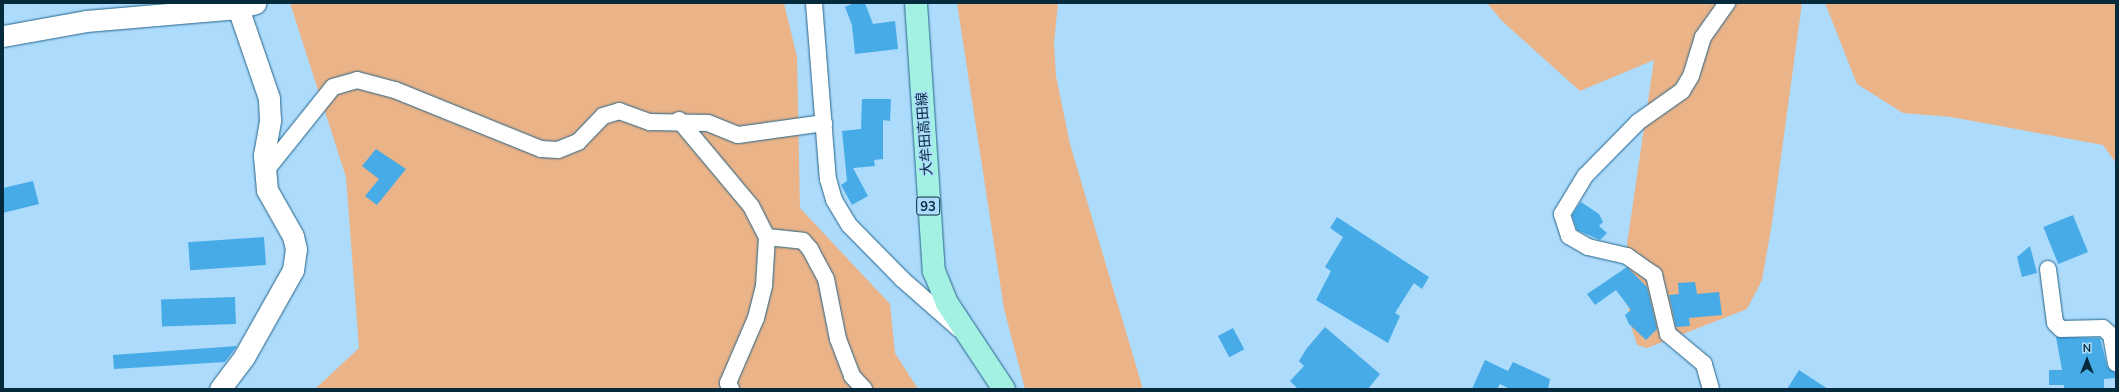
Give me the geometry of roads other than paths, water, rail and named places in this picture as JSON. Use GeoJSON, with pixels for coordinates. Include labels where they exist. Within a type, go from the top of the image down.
{"type":"FeatureCollection","features":[{"type":"Feature","properties":{"kind":"main road","name":"大牟田高田線"},"geometry":{"type":"LineString","coordinates":[[916,3],[934,271],[948,303],[1004,389]]}},
{"type":"Feature","properties":{"kind":"street"},"geometry":{"type":"LineString","coordinates":[[814,3],[828,179],[834,200],[849,225],[902,280],[970,338]]}},
{"type":"Feature","properties":{"kind":"street"},"geometry":{"type":"LineString","coordinates":[[1711,389],[1704,364],[1668,334],[1654,275],[1627,256],[1588,247],[1569,236],[1562,214],[1585,176],[1638,122],[1682,91],[1691,76],[1703,37],[1727,3]]}},
{"type":"Feature","properties":{"kind":"street"},"geometry":{"type":"LineString","coordinates":[[3,36],[86,21],[243,5],[269,98],[264,173],[267,190],[293,236],[296,249],[293,270],[244,357],[220,389]]}},
{"type":"Feature","properties":{"kind":"street"},"geometry":{"type":"LineString","coordinates":[[264,173],[333,87],[357,80],[394,90],[541,149],[558,150],[578,142],[603,116],[619,111],[650,122],[679,120],[708,123],[738,135],[824,123]]}},
{"type":"Feature","properties":{"kind":"street"},"geometry":{"type":"LineString","coordinates":[[679,120],[751,206],[768,237],[764,286],[756,318],[728,383],[731,389]]}},
{"type":"Feature","properties":{"kind":"street"},"geometry":{"type":"LineString","coordinates":[[768,237],[803,241],[810,249],[826,280],[838,339],[852,376],[864,389]]}},
{"type":"Feature","properties":{"kind":"street"},"geometry":{"type":"LineString","coordinates":[[2048,269],[2055,323],[2061,329],[2104,328],[2111,335],[2116,364]]}}]}
